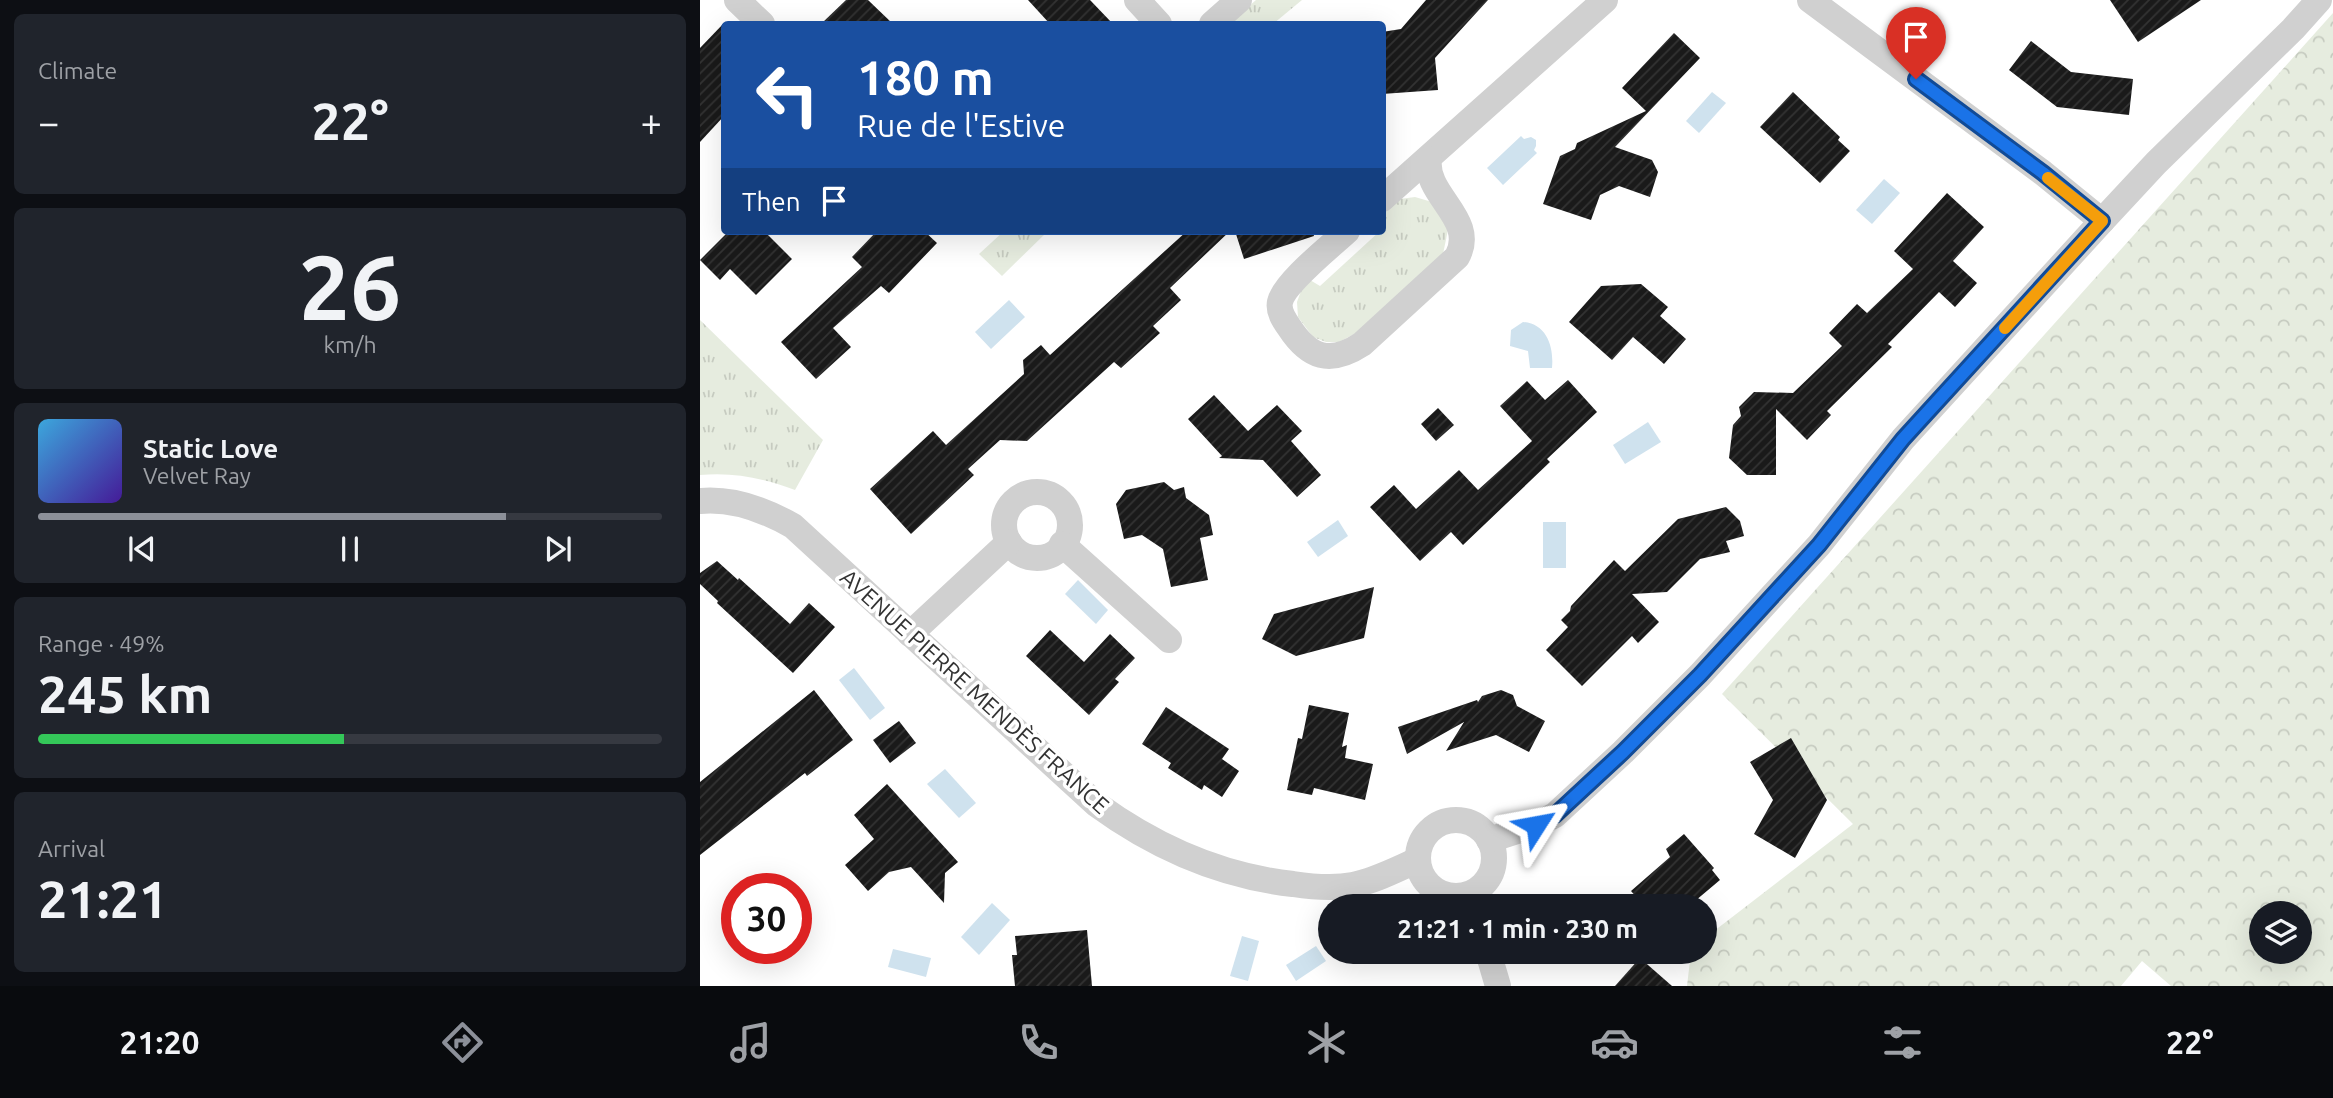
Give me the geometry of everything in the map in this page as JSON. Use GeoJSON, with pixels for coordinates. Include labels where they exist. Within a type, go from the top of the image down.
{"type":"FeatureCollection","features":[{"type":"Feature","properties":{"kind":"street"},"geometry":{"type":"LineString","coordinates":[[737,0],[759,21]]}},
{"type":"Feature","properties":{"kind":"street"},"geometry":{"type":"LineString","coordinates":[[1137,0],[1156,21]]}},
{"type":"Feature","properties":{"kind":"street"},"geometry":{"type":"LineString","coordinates":[[1215,21],[1239,0]]}},
{"type":"Feature","properties":{"kind":"street"},"geometry":{"type":"LineString","coordinates":[[1386,196],[1605,0]]}},
{"type":"Feature","properties":{"kind":"street"},"geometry":{"type":"LineString","coordinates":[[1810,0],[2043,173],[2102,221]]}},
{"type":"Feature","properties":{"kind":"street"},"geometry":{"type":"LineString","coordinates":[[1489,839],[1536,825],[1555,815],[1661,713],[1819,545],[1903,439],[2102,221],[2156,163],[2293,29],[2319,0]]}},
{"type":"Feature","properties":{"kind":"street"},"geometry":{"type":"LineString","coordinates":[[1343,235],[1289,285],[1280,300],[1280,312],[1288,326],[1308,349],[1316,354],[1344,354],[1362,344],[1457,257],[1462,244],[1460,225],[1433,181],[1429,159]]}},
{"type":"Feature","properties":{"kind":"street"},"geometry":{"type":"LineString","coordinates":[[1039,491],[1051,495],[1061,503],[1068,514],[1070,527],[1062,544],[1047,556],[1022,554],[1005,536],[1007,510],[1015,500],[1026,494],[1039,491]]}},
{"type":"Feature","properties":{"kind":"street","name":"AVENUE PIERRE MENDÈS FRANCE"},"geometry":{"type":"LineString","coordinates":[[700,501],[750,507],[793,526],[1096,804],[1159,845],[1223,870],[1254,878],[1308,886],[1354,885],[1418,860]]}},
{"type":"Feature","properties":{"kind":"street"},"geometry":{"type":"LineString","coordinates":[[910,634],[1009,542]]}},
{"type":"Feature","properties":{"kind":"street"},"geometry":{"type":"LineString","coordinates":[[1062,544],[1169,640]]}},
{"type":"Feature","properties":{"kind":"street"},"geometry":{"type":"LineString","coordinates":[[1444,894],[1435,890],[1420,872],[1420,848],[1425,836],[1445,822],[1458,820],[1481,830],[1489,839],[1493,852],[1489,877],[1477,894]]}},
{"type":"Feature","properties":{"kind":"street"},"geometry":{"type":"LineString","coordinates":[[1492,964],[1498,986]]}},
{"type":"Feature","properties":{"kind":"green space"},"geometry":{"type":"Polygon","coordinates":[[[1256,0],[1302,0],[1277,21],[1232,21],[1256,0]]]}},
{"type":"Feature","properties":{"kind":"green space"},"geometry":{"type":"Polygon","coordinates":[[[2333,13],[2333,986],[2171,986],[2142,961],[2121,986],[1687,986],[1690,964],[1717,964],[1717,929],[1853,824],[1722,694],[2333,13]]]}},
{"type":"Feature","properties":{"kind":"green space"},"geometry":{"type":"Polygon","coordinates":[[[1415,197],[1432,202],[1449,225],[1443,254],[1358,332],[1339,342],[1326,342],[1313,337],[1298,317],[1297,302],[1302,288],[1310,280],[1320,286],[1376,235],[1386,235],[1386,211],[1400,199],[1415,197]]]}},
{"type":"Feature","properties":{"kind":"green space"},"geometry":{"type":"Polygon","coordinates":[[[1000,235],[1044,235],[1002,276],[979,254],[1000,235]]]}},
{"type":"Feature","properties":{"kind":"green space"},"geometry":{"type":"Polygon","coordinates":[[[700,320],[823,440],[795,490],[748,477],[700,475],[700,320]]]}},
{"type":"Feature","properties":{"kind":"water"},"geometry":{"type":"Polygon","coordinates":[[[1712,92],[1726,103],[1699,133],[1686,121],[1712,92]]]}},
{"type":"Feature","properties":{"kind":"water"},"geometry":{"type":"Polygon","coordinates":[[[1521,136],[1524,139],[1531,137],[1536,140],[1534,150],[1537,153],[1503,185],[1487,168],[1521,136]]]}},
{"type":"Feature","properties":{"kind":"water"},"geometry":{"type":"Polygon","coordinates":[[[1884,179],[1900,193],[1872,224],[1856,210],[1884,179]]]}},
{"type":"Feature","properties":{"kind":"water"},"geometry":{"type":"Polygon","coordinates":[[[1009,300],[1025,317],[991,349],[975,332],[1009,300]]]}},
{"type":"Feature","properties":{"kind":"water"},"geometry":{"type":"Polygon","coordinates":[[[1523,322],[1538,327],[1547,338],[1552,352],[1552,368],[1530,368],[1528,351],[1510,346],[1511,330],[1523,322]]]}},
{"type":"Feature","properties":{"kind":"water"},"geometry":{"type":"Polygon","coordinates":[[[1648,422],[1661,442],[1625,464],[1613,445],[1648,422]]]}},
{"type":"Feature","properties":{"kind":"water"},"geometry":{"type":"Polygon","coordinates":[[[1338,520],[1348,536],[1318,557],[1307,542],[1338,520]]]}},
{"type":"Feature","properties":{"kind":"water"},"geometry":{"type":"Polygon","coordinates":[[[1543,522],[1566,522],[1566,568],[1543,568],[1543,522]]]}},
{"type":"Feature","properties":{"kind":"water"},"geometry":{"type":"Polygon","coordinates":[[[1078,580],[1108,610],[1096,624],[1065,594],[1078,580]]]}},
{"type":"Feature","properties":{"kind":"water"},"geometry":{"type":"Polygon","coordinates":[[[854,668],[885,708],[870,720],[839,680],[854,668]]]}},
{"type":"Feature","properties":{"kind":"water"},"geometry":{"type":"Polygon","coordinates":[[[945,769],[976,803],[959,818],[927,784],[945,769]]]}},
{"type":"Feature","properties":{"kind":"water"},"geometry":{"type":"Polygon","coordinates":[[[992,903],[1010,920],[979,955],[961,937],[992,903]]]}},
{"type":"Feature","properties":{"kind":"water"},"geometry":{"type":"Polygon","coordinates":[[[1242,936],[1259,941],[1248,981],[1230,976],[1242,936]]]}},
{"type":"Feature","properties":{"kind":"water"},"geometry":{"type":"Polygon","coordinates":[[[1316,946],[1318,949],[1318,964],[1322,964],[1296,981],[1286,965],[1316,946]]]}},
{"type":"Feature","properties":{"kind":"water"},"geometry":{"type":"Polygon","coordinates":[[[893,949],[931,958],[926,977],[888,967],[893,949]]]}},
{"type":"Feature","properties":{"kind":"building"},"geometry":{"type":"Polygon","coordinates":[[[846,0],[868,0],[890,21],[824,21],[846,0]]]}},
{"type":"Feature","properties":{"kind":"building"},"geometry":{"type":"Polygon","coordinates":[[[1028,0],[1090,0],[1110,21],[1047,21],[1028,0]]]}},
{"type":"Feature","properties":{"kind":"building"},"geometry":{"type":"Polygon","coordinates":[[[1426,0],[1488,0],[1435,58],[1438,90],[1386,94],[1386,31],[1401,29],[1426,0]]]}},
{"type":"Feature","properties":{"kind":"building"},"geometry":{"type":"Polygon","coordinates":[[[2110,0],[2201,0],[2138,42],[2110,0]]]}},
{"type":"Feature","properties":{"kind":"building"},"geometry":{"type":"Polygon","coordinates":[[[721,26],[721,119],[700,142],[700,48],[721,26]]]}},
{"type":"Feature","properties":{"kind":"building"},"geometry":{"type":"Polygon","coordinates":[[[1674,33],[1700,58],[1615,147],[1652,160],[1658,172],[1650,197],[1619,186],[1600,195],[1591,220],[1543,204],[1560,156],[1575,149],[1577,143],[1646,111],[1622,88],[1674,33]]]}},
{"type":"Feature","properties":{"kind":"building"},"geometry":{"type":"Polygon","coordinates":[[[2031,41],[2071,72],[2133,79],[2129,115],[2057,107],[2009,70],[2031,41]]]}},
{"type":"Feature","properties":{"kind":"building"},"geometry":{"type":"Polygon","coordinates":[[[1793,92],[1840,137],[1838,140],[1850,151],[1820,183],[1760,127],[1793,92]]]}},
{"type":"Feature","properties":{"kind":"building"},"geometry":{"type":"Polygon","coordinates":[[[1947,193],[1984,227],[1953,261],[1977,283],[1955,307],[1939,292],[1888,344],[1892,347],[1827,411],[1831,415],[1807,440],[1776,409],[1776,475],[1747,475],[1729,458],[1733,425],[1741,416],[1739,407],[1754,392],[1793,393],[1842,346],[1829,333],[1857,304],[1867,313],[1913,269],[1894,251],[1947,193]]]}},
{"type":"Feature","properties":{"kind":"building"},"geometry":{"type":"Polygon","coordinates":[[[725,235],[768,235],[792,259],[756,295],[730,269],[720,280],[700,260],[725,235]]]}},
{"type":"Feature","properties":{"kind":"building"},"geometry":{"type":"Polygon","coordinates":[[[873,235],[928,235],[937,243],[889,293],[881,286],[833,328],[851,347],[816,379],[781,342],[862,267],[852,257],[873,235]]]}},
{"type":"Feature","properties":{"kind":"building"},"geometry":{"type":"Polygon","coordinates":[[[1183,235],[1226,235],[1170,288],[1181,300],[1153,326],[1160,333],[1121,368],[1114,362],[1027,441],[1000,440],[968,469],[974,475],[911,534],[870,489],[933,431],[946,445],[1024,374],[1023,360],[1041,345],[1050,355],[1183,235]]]}},
{"type":"Feature","properties":{"kind":"building"},"geometry":{"type":"Polygon","coordinates":[[[1236,235],[1314,235],[1314,236],[1244,259],[1236,235]]]}},
{"type":"Feature","properties":{"kind":"building"},"geometry":{"type":"Polygon","coordinates":[[[1641,284],[1668,307],[1660,316],[1686,339],[1664,364],[1633,337],[1612,360],[1569,322],[1601,286],[1641,284]]]}},
{"type":"Feature","properties":{"kind":"building"},"geometry":{"type":"Polygon","coordinates":[[[1568,380],[1597,412],[1547,459],[1550,462],[1463,545],[1451,532],[1420,561],[1370,507],[1394,485],[1416,509],[1459,470],[1478,490],[1532,441],[1500,406],[1527,381],[1545,400],[1568,380]]]}},
{"type":"Feature","properties":{"kind":"building"},"geometry":{"type":"Polygon","coordinates":[[[1214,395],[1248,431],[1277,405],[1302,431],[1291,441],[1321,475],[1297,497],[1263,460],[1219,458],[1222,456],[1188,419],[1214,395]]]}},
{"type":"Feature","properties":{"kind":"building"},"geometry":{"type":"Polygon","coordinates":[[[1438,408],[1454,425],[1436,441],[1421,424],[1438,408]]]}},
{"type":"Feature","properties":{"kind":"building"},"geometry":{"type":"Polygon","coordinates":[[[1164,482],[1174,490],[1184,487],[1186,498],[1209,515],[1213,535],[1200,538],[1208,580],[1171,587],[1163,549],[1142,535],[1124,539],[1116,504],[1126,490],[1164,482]]]}},
{"type":"Feature","properties":{"kind":"building"},"geometry":{"type":"Polygon","coordinates":[[[1726,507],[1740,521],[1744,536],[1726,541],[1730,552],[1700,559],[1667,592],[1632,594],[1659,622],[1638,643],[1632,636],[1582,686],[1546,650],[1568,627],[1561,620],[1571,606],[1614,560],[1625,571],[1678,519],[1726,507]]]}},
{"type":"Feature","properties":{"kind":"building"},"geometry":{"type":"Polygon","coordinates":[[[717,561],[790,624],[809,603],[835,627],[793,673],[700,584],[700,573],[717,561]]]}},
{"type":"Feature","properties":{"kind":"building"},"geometry":{"type":"Polygon","coordinates":[[[1374,587],[1364,638],[1296,656],[1262,639],[1274,614],[1374,587]]]}},
{"type":"Feature","properties":{"kind":"building"},"geometry":{"type":"Polygon","coordinates":[[[1050,630],[1084,662],[1110,634],[1135,658],[1115,679],[1119,682],[1089,715],[1026,656],[1050,630]]]}},
{"type":"Feature","properties":{"kind":"building"},"geometry":{"type":"Polygon","coordinates":[[[814,690],[853,740],[807,776],[805,773],[700,855],[700,782],[814,690]]]}},
{"type":"Feature","properties":{"kind":"building"},"geometry":{"type":"Polygon","coordinates":[[[1501,690],[1513,695],[1517,706],[1545,721],[1529,752],[1496,735],[1446,751],[1464,722],[1407,754],[1398,727],[1477,700],[1478,702],[1482,696],[1501,690]]]}},
{"type":"Feature","properties":{"kind":"building"},"geometry":{"type":"Polygon","coordinates":[[[1309,705],[1349,713],[1342,747],[1347,745],[1345,758],[1373,764],[1365,800],[1314,788],[1312,795],[1287,790],[1298,738],[1302,739],[1309,705]]]}},
{"type":"Feature","properties":{"kind":"building"},"geometry":{"type":"Polygon","coordinates":[[[1166,707],[1229,749],[1222,759],[1239,771],[1222,797],[1204,785],[1202,790],[1168,768],[1171,763],[1142,744],[1166,707]]]}},
{"type":"Feature","properties":{"kind":"building"},"geometry":{"type":"Polygon","coordinates":[[[899,721],[916,743],[890,763],[873,740],[899,721]]]}},
{"type":"Feature","properties":{"kind":"building"},"geometry":{"type":"Polygon","coordinates":[[[1791,738],[1827,800],[1795,858],[1754,834],[1773,800],[1750,762],[1791,738]]]}},
{"type":"Feature","properties":{"kind":"building"},"geometry":{"type":"Polygon","coordinates":[[[887,784],[958,862],[945,873],[944,903],[911,867],[889,872],[868,891],[845,865],[874,839],[854,815],[887,784]]]}},
{"type":"Feature","properties":{"kind":"building"},"geometry":{"type":"Polygon","coordinates":[[[1684,834],[1714,868],[1712,870],[1720,880],[1703,894],[1634,894],[1631,891],[1670,857],[1666,849],[1684,834]]]}},
{"type":"Feature","properties":{"kind":"building"},"geometry":{"type":"Polygon","coordinates":[[[1087,930],[1092,986],[1015,986],[1012,955],[1017,955],[1015,936],[1087,930]]]}},
{"type":"Feature","properties":{"kind":"building"},"geometry":{"type":"Polygon","coordinates":[[[1635,964],[1647,964],[1672,986],[1615,986],[1635,964]]]}},
{"type":"Feature","properties":{"kind":"slow traffic"},"geometry":{"type":"LineString","coordinates":[[2005,328],[2102,221],[2048,178]]}},
{"type":"Feature","properties":{"kind":"route"},"geometry":{"type":"LineString","coordinates":[[1536,825],[1555,815],[1700,675],[1819,545],[1903,439],[2102,221],[2043,173],[1916,79]]}}]}
